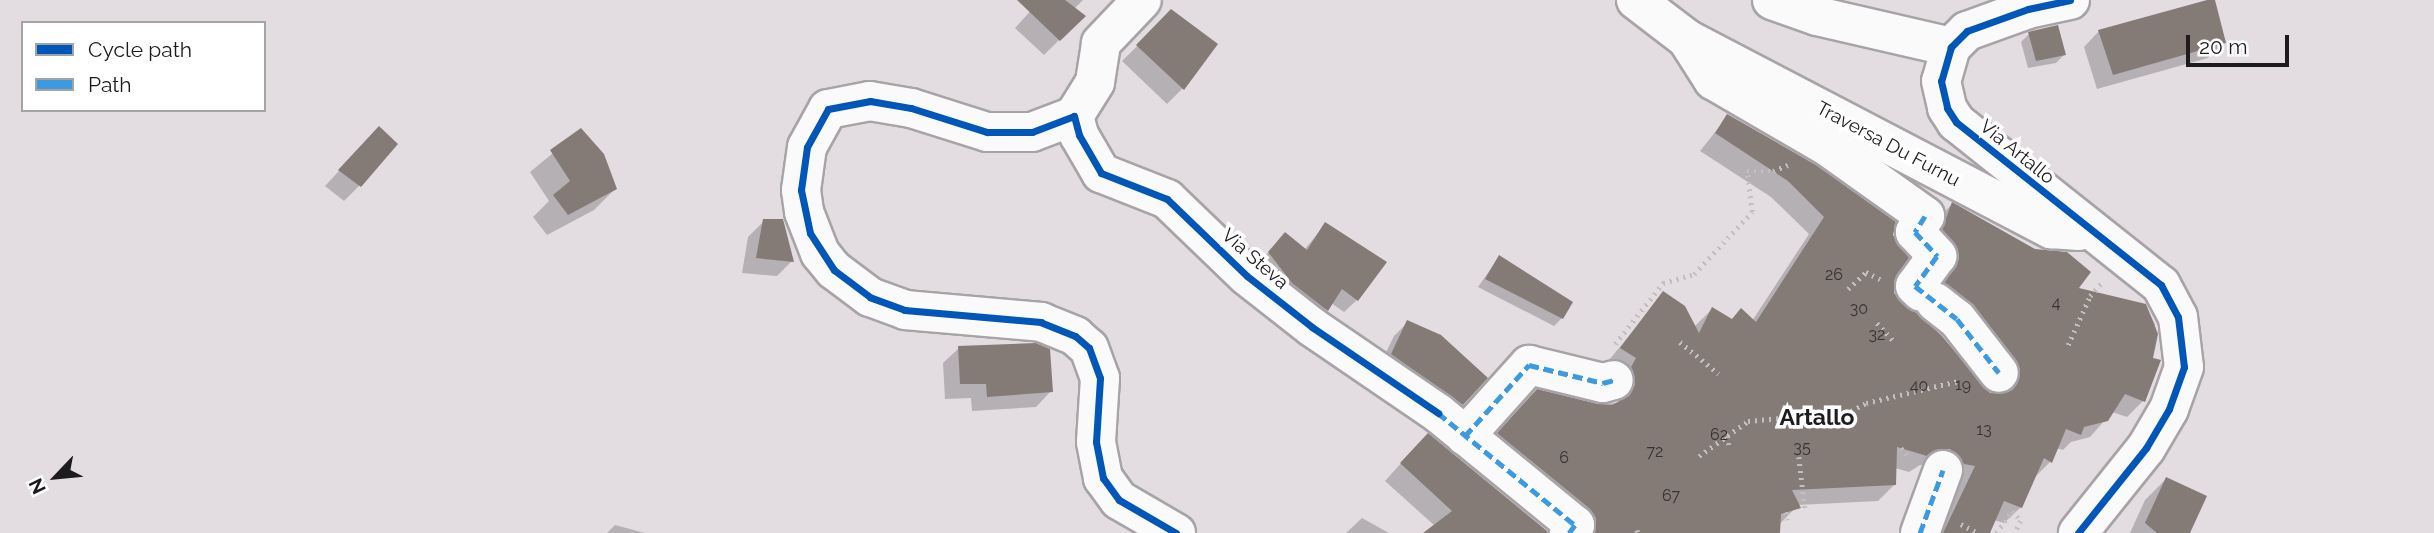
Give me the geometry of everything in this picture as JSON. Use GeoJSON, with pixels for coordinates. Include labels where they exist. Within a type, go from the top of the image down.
{"type":"FeatureCollection","features":[{"type":"Feature","properties":{"kind":"street"},"geometry":{"type":"LineString","coordinates":[[1142,0],[1101,43],[1095,82],[1074,116],[1032,132],[987,132],[911,108],[870,101],[828,109],[807,147],[801,190],[804,212],[815,243],[834,270],[870,296],[905,310],[1041,322],[1075,336],[1089,348],[1100,378],[1096,442],[1103,478],[1119,500],[1176,533]]}},
{"type":"Feature","properties":{"kind":"street","name":"Traversa Du Furnu"},"geometry":{"type":"LineString","coordinates":[[1636,0],[1687,39],[2051,229],[2094,232]]}},
{"type":"Feature","properties":{"kind":"street"},"geometry":{"type":"LineString","coordinates":[[1772,0],[1818,16],[1951,47],[1981,25],[2070,0]]}},
{"type":"Feature","properties":{"kind":"street","name":"Traversa Du Furnu"},"geometry":{"type":"LineString","coordinates":[[1687,39],[1713,80],[1813,139],[1925,216],[1915,232],[1937,256],[1915,286],[1964,327],[1999,373]]}},
{"type":"Feature","properties":{"kind":"street","name":"Via Artallo"},"geometry":{"type":"LineString","coordinates":[[1951,47],[1941,80],[1947,108],[1956,122],[2161,285],[2171,300],[2182,333],[2184,367],[2169,409],[2146,448],[2078,533]]}},
{"type":"Feature","properties":{"kind":"street","name":"Via Steva"},"geometry":{"type":"LineString","coordinates":[[1074,116],[1079,135],[1101,173],[1167,199],[1247,276],[1312,327],[1452,425],[1572,529]]}},
{"type":"Feature","properties":{"kind":"street"},"geometry":{"type":"LineString","coordinates":[[1452,425],[1529,365],[1603,383],[1614,380]]}},
{"type":"Feature","properties":{"kind":"street"},"geometry":{"type":"LineString","coordinates":[[1920,533],[1943,470]]}},
{"type":"Feature","properties":{"kind":"path"},"geometry":{"type":"LineString","coordinates":[[1614,380],[1624,368],[1615,343],[1635,324],[1663,283],[1694,274],[1752,212],[1747,171],[1773,171],[1789,165],[1813,139]]}},
{"type":"Feature","properties":{"kind":"path"},"geometry":{"type":"LineString","coordinates":[[2068,345],[2090,296],[2126,257]]}},
{"type":"Feature","properties":{"kind":"path"},"geometry":{"type":"LineString","coordinates":[[1877,323],[1893,340]]}},
{"type":"Feature","properties":{"kind":"path"},"geometry":{"type":"LineString","coordinates":[[1679,342],[1719,374]]}},
{"type":"Feature","properties":{"kind":"path"},"geometry":{"type":"LineString","coordinates":[[1699,456],[1748,421],[1762,415],[1851,411],[1899,398],[1924,387],[1999,373]]}},
{"type":"Feature","properties":{"kind":"path"},"geometry":{"type":"LineString","coordinates":[[1796,415],[1797,427]]}},
{"type":"Feature","properties":{"kind":"path"},"geometry":{"type":"LineString","coordinates":[[1727,436],[1729,445]]}},
{"type":"Feature","properties":{"kind":"path"},"geometry":{"type":"LineString","coordinates":[[1799,457],[1805,509]]}},
{"type":"Feature","properties":{"kind":"path"},"geometry":{"type":"LineString","coordinates":[[1996,533],[2012,511],[2021,521],[2015,533]]}},
{"type":"Feature","properties":{"kind":"path"},"geometry":{"type":"LineString","coordinates":[[1786,512],[1788,520]]}},
{"type":"Feature","properties":{"kind":"building"},"geometry":{"type":"Polygon","coordinates":[[[1017,0],[1065,0],[1086,16],[1060,41],[1017,0]]]}},
{"type":"Feature","properties":{"kind":"building"},"geometry":{"type":"Polygon","coordinates":[[[2215,0],[2226,43],[2113,75],[2098,30],[2215,0]]]}},
{"type":"Feature","properties":{"kind":"building"},"geometry":{"type":"Polygon","coordinates":[[[1171,9],[1218,44],[1184,90],[1136,45],[1171,9]]]}},
{"type":"Feature","properties":{"kind":"building"},"geometry":{"type":"Polygon","coordinates":[[[2058,25],[2066,55],[2036,61],[2028,32],[2058,25]]]}},
{"type":"Feature","properties":{"kind":"building"},"geometry":{"type":"Polygon","coordinates":[[[1727,114],[1816,165],[1896,222],[1893,235],[1909,258],[1894,282],[1894,293],[1941,335],[1990,393],[2013,390],[2020,369],[1974,305],[1944,283],[1959,259],[1958,249],[1942,229],[1952,202],[2035,249],[2067,252],[2091,272],[2079,288],[2146,304],[2158,334],[2153,358],[2161,360],[2145,402],[2125,394],[2108,421],[2084,427],[2081,435],[2066,429],[2052,463],[2044,458],[2022,508],[2004,501],[1990,533],[1943,533],[1975,466],[1964,464],[1950,449],[1939,449],[1927,456],[1897,447],[1896,485],[1792,490],[1801,508],[1781,514],[1780,533],[1595,533],[1596,518],[1589,508],[1497,433],[1537,389],[1598,404],[1612,405],[1629,396],[1635,385],[1631,367],[1636,358],[1620,348],[1663,291],[1685,306],[1699,333],[1712,307],[1732,319],[1741,308],[1756,322],[1824,217],[1788,181],[1715,133],[1727,114]]]}},
{"type":"Feature","properties":{"kind":"building"},"geometry":{"type":"Polygon","coordinates":[[[379,126],[398,144],[361,187],[338,170],[379,126]]]}},
{"type":"Feature","properties":{"kind":"building"},"geometry":{"type":"Polygon","coordinates":[[[581,128],[604,154],[617,189],[568,215],[553,195],[570,181],[550,150],[581,128]]]}},
{"type":"Feature","properties":{"kind":"building"},"geometry":{"type":"Polygon","coordinates":[[[763,219],[783,219],[794,262],[756,258],[763,219]]]}},
{"type":"Feature","properties":{"kind":"building"},"geometry":{"type":"Polygon","coordinates":[[[1325,222],[1387,262],[1358,301],[1342,289],[1328,311],[1292,283],[1268,252],[1285,232],[1307,250],[1325,222]]]}},
{"type":"Feature","properties":{"kind":"building"},"geometry":{"type":"Polygon","coordinates":[[[1499,255],[1573,302],[1563,319],[1485,279],[1499,255]]]}},
{"type":"Feature","properties":{"kind":"building"},"geometry":{"type":"Polygon","coordinates":[[[1407,320],[1441,335],[1488,378],[1463,405],[1391,354],[1407,320]]]}},
{"type":"Feature","properties":{"kind":"building"},"geometry":{"type":"Polygon","coordinates":[[[1036,343],[1050,349],[1053,392],[987,397],[986,384],[960,384],[958,346],[1036,343]]]}},
{"type":"Feature","properties":{"kind":"building"},"geometry":{"type":"Polygon","coordinates":[[[1428,433],[1548,533],[1423,533],[1452,511],[1400,463],[1428,433]]]}},
{"type":"Feature","properties":{"kind":"building"},"geometry":{"type":"Polygon","coordinates":[[[2166,477],[2207,496],[2190,533],[2157,533],[2145,523],[2166,477]]]}},
{"type":"Feature","properties":{"kind":"marked path"},"geometry":{"type":"LineString","coordinates":[[1925,216],[1915,232],[1937,256],[1915,286],[1957,319],[1999,373]]}},
{"type":"Feature","properties":{"kind":"marked path"},"geometry":{"type":"LineString","coordinates":[[1465,436],[1529,365],[1603,383],[1614,380]]}},
{"type":"Feature","properties":{"kind":"marked path"},"geometry":{"type":"LineString","coordinates":[[1438,413],[1575,525],[1569,533]]}},
{"type":"Feature","properties":{"kind":"marked path"},"geometry":{"type":"LineString","coordinates":[[1920,533],[1943,470]]}},
{"type":"Feature","properties":{"kind":"cycle path"},"geometry":{"type":"LineString","coordinates":[[2070,0],[2028,9],[1967,31],[1951,47],[1941,81],[1947,108],[1956,122],[2161,285],[2178,317],[2184,367],[2169,409],[2146,448],[2078,533]]}},
{"type":"Feature","properties":{"kind":"cycle path"},"geometry":{"type":"LineString","coordinates":[[1176,533],[1119,500],[1103,478],[1096,442],[1100,378],[1089,348],[1075,336],[1041,322],[905,310],[870,297],[834,270],[810,233],[801,190],[807,147],[828,109],[870,101],[911,108],[987,132],[1032,132],[1074,116],[1079,135],[1101,173],[1167,199],[1247,276],[1312,327],[1438,413]]}},
{"type":"Feature","properties":{"kind":"district","name":"Artallo"},"geometry":{"type":"Point","coordinates":[1817,417]}}]}
